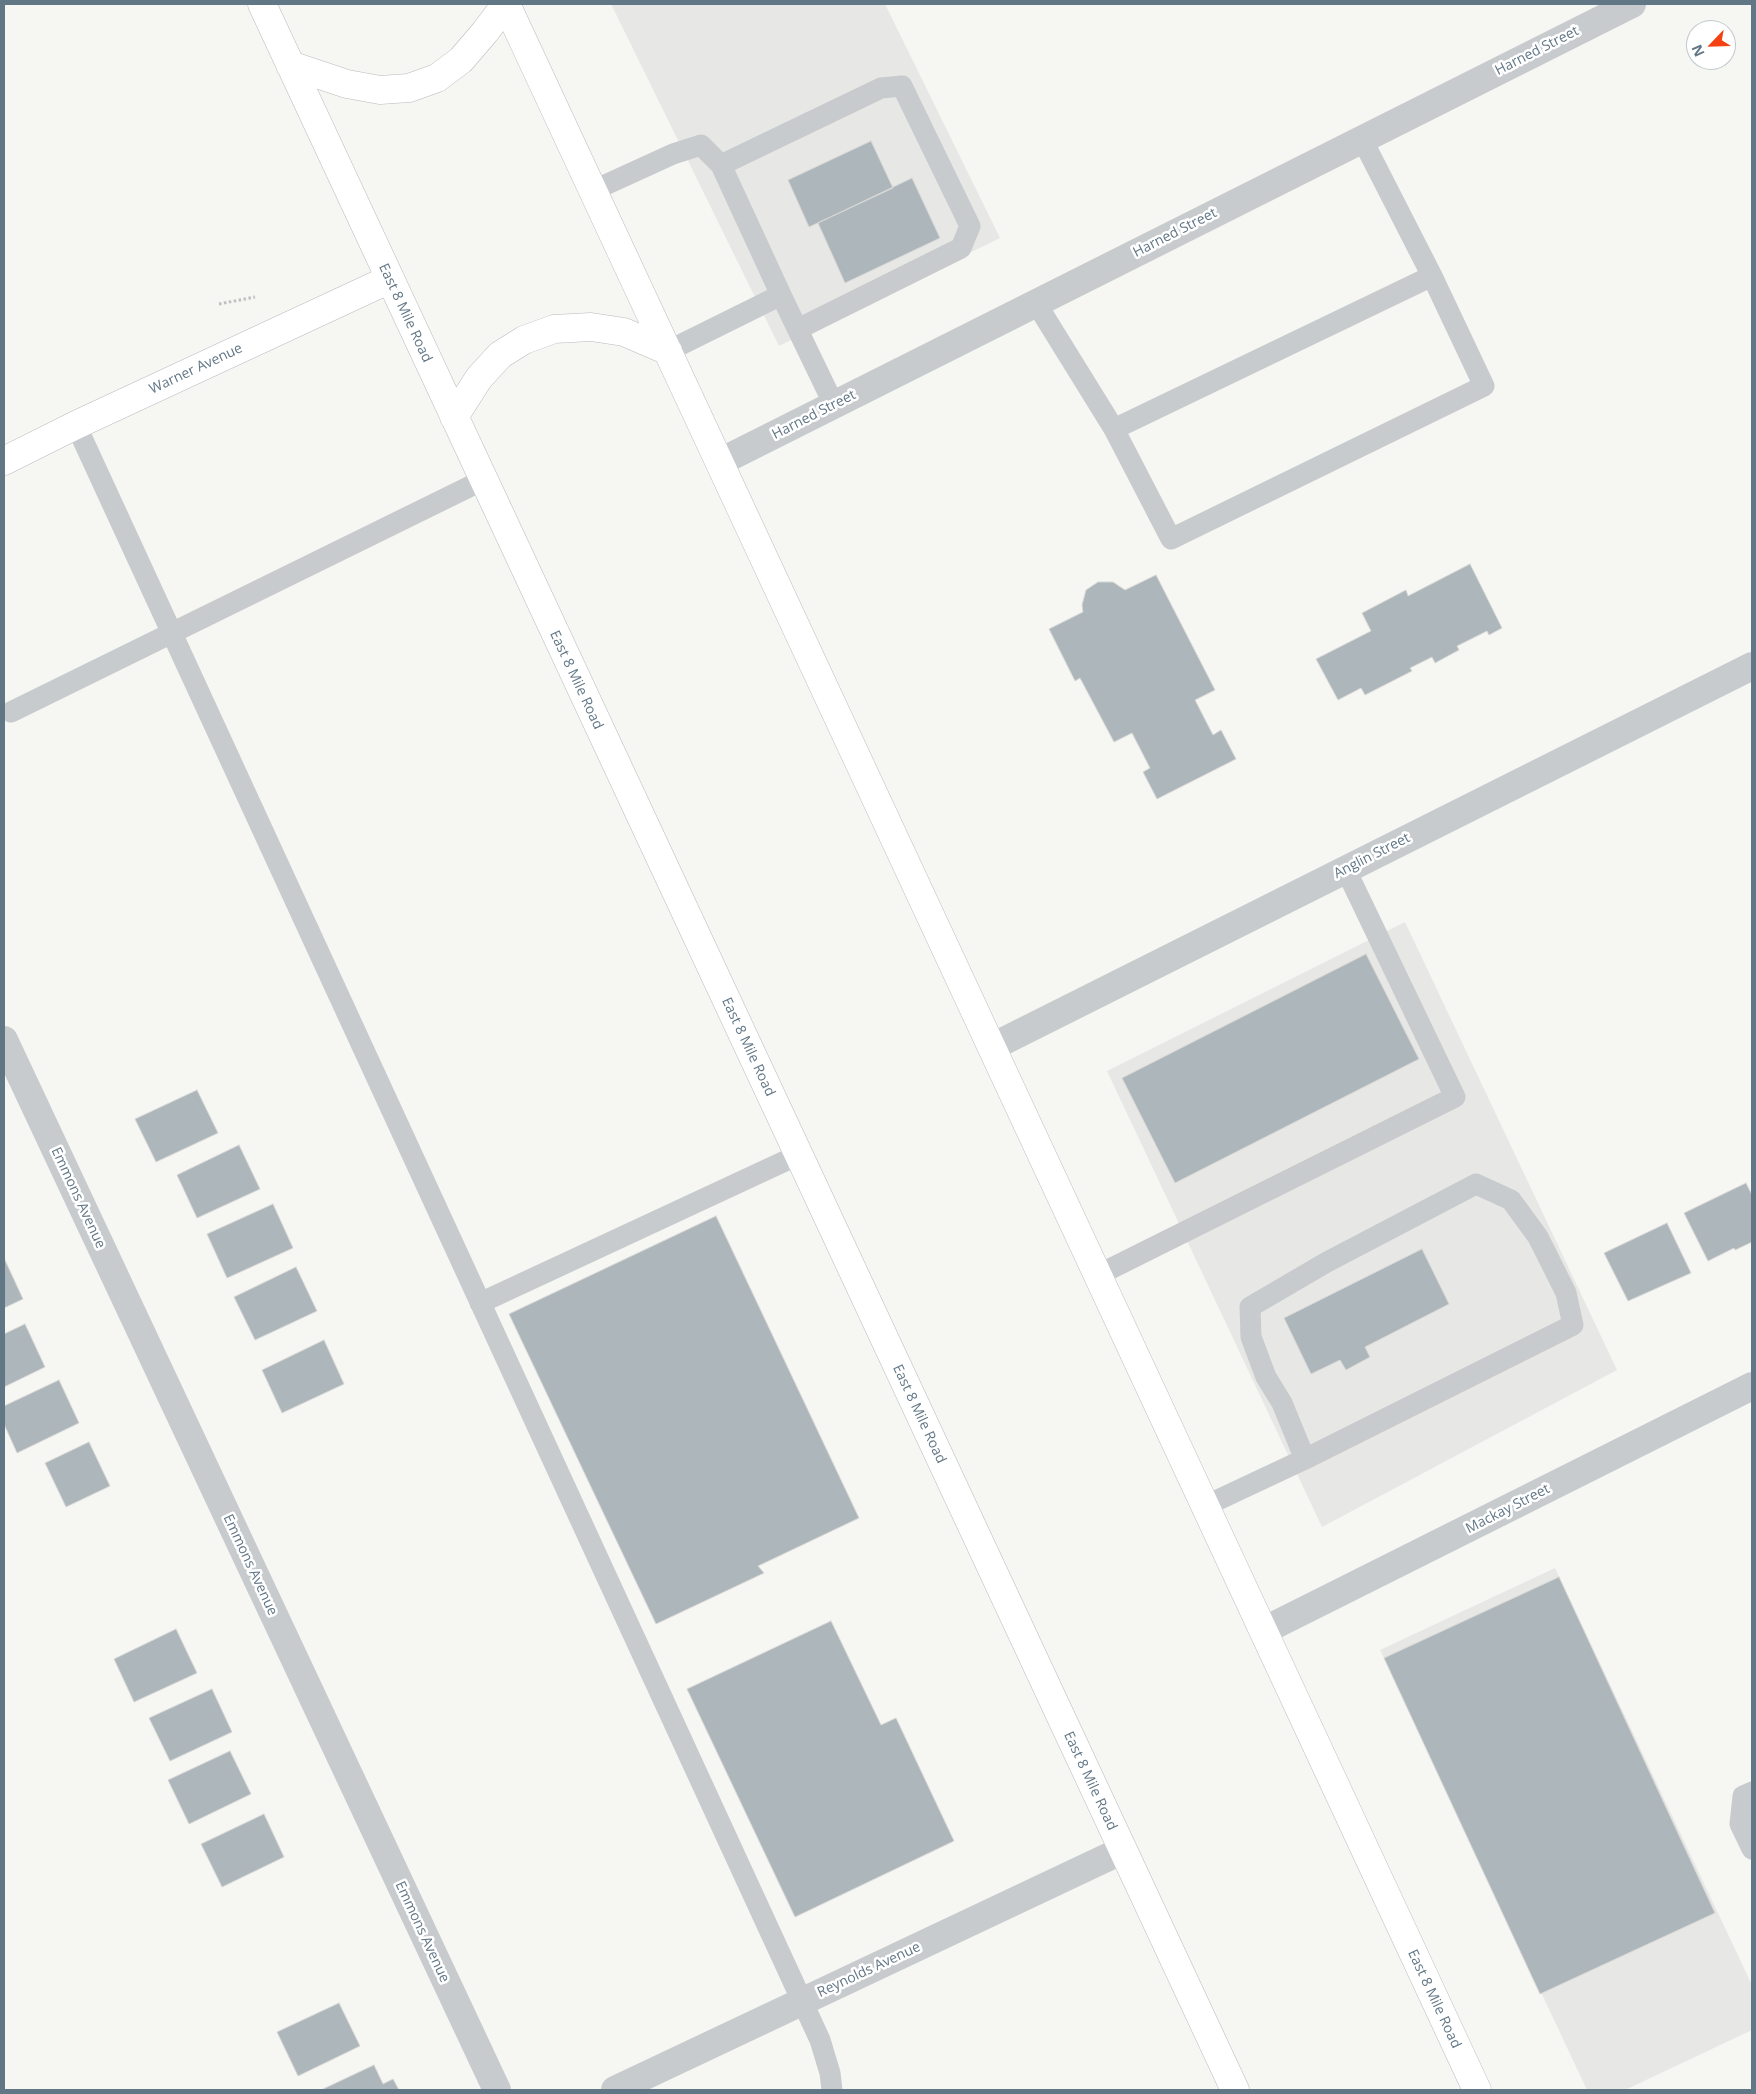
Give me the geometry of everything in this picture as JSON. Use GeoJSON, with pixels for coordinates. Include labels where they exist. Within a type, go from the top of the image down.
{"type":"FeatureCollection","features":[{"type":"Feature","properties":{"kind":"main road","name":"East 8 Mile Road"},"geometry":{"type":"LineString","coordinates":[[262,4],[1235,2090]]}},
{"type":"Feature","properties":{"kind":"main road","name":"East 8 Mile Road"},"geometry":{"type":"LineString","coordinates":[[506,4],[1477,2090]]}},
{"type":"Feature","properties":{"kind":"main road"},"geometry":{"type":"LineString","coordinates":[[290,65],[347,84],[380,90],[409,88],[437,78],[461,60],[486,32],[506,4]]}},
{"type":"Feature","properties":{"kind":"main road","name":"Warner Avenue"},"geometry":{"type":"LineString","coordinates":[[4,461],[76,425],[390,279]]}},
{"type":"Feature","properties":{"kind":"main road"},"geometry":{"type":"LineString","coordinates":[[454,417],[479,378],[500,355],[524,340],[554,329],[591,327],[624,332],[668,351]]}},
{"type":"Feature","properties":{"kind":"street","name":"Harned Street"},"geometry":{"type":"LineString","coordinates":[[720,462],[1632,4]]}},
{"type":"Feature","properties":{"kind":"street","name":"Anglin Street"},"geometry":{"type":"LineString","coordinates":[[992,1047],[1752,666]]}},
{"type":"Feature","properties":{"kind":"street","name":"Emmons Avenue"},"geometry":{"type":"LineString","coordinates":[[4,1040],[497,2090]]}},
{"type":"Feature","properties":{"kind":"street","name":"Mackay Street"},"geometry":{"type":"LineString","coordinates":[[1263,1631],[1752,1386]]}},
{"type":"Feature","properties":{"kind":"street","name":"Reynolds Avenue"},"geometry":{"type":"LineString","coordinates":[[615,2090],[1123,1850]]}},
{"type":"Feature","properties":{"kind":"lane"},"geometry":{"type":"LineString","coordinates":[[721,165],[882,88],[902,86],[970,226],[961,248],[798,329]]}},
{"type":"Feature","properties":{"kind":"lane"},"geometry":{"type":"LineString","coordinates":[[1036,303],[1114,429],[1171,539],[1484,386],[1432,276],[1362,139]]}},
{"type":"Feature","properties":{"kind":"lane"},"geometry":{"type":"LineString","coordinates":[[592,191],[674,154],[701,145],[721,165],[834,405]]}},
{"type":"Feature","properties":{"kind":"lane"},"geometry":{"type":"LineString","coordinates":[[1114,429],[1432,276]]}},
{"type":"Feature","properties":{"kind":"lane"},"geometry":{"type":"LineString","coordinates":[[668,351],[781,294]]}},
{"type":"Feature","properties":{"kind":"lane"},"geometry":{"type":"LineString","coordinates":[[76,425],[822,2044],[832,2090]]}},
{"type":"Feature","properties":{"kind":"lane"},"geometry":{"type":"LineString","coordinates":[[11,712],[483,480]]}},
{"type":"Feature","properties":{"kind":"lane"},"geometry":{"type":"LineString","coordinates":[[1098,1275],[1454,1097],[1346,870]]}},
{"type":"Feature","properties":{"kind":"lane"},"geometry":{"type":"LineString","coordinates":[[480,1303],[798,1155]]}},
{"type":"Feature","properties":{"kind":"lane"},"geometry":{"type":"LineString","coordinates":[[1205,1506],[1305,1459],[1573,1324],[1566,1293],[1538,1237],[1511,1200],[1476,1184],[1327,1262],[1250,1307],[1251,1337],[1266,1377],[1282,1403],[1305,1459]]}},
{"type":"Feature","properties":{"kind":"lane"},"geometry":{"type":"LineString","coordinates":[[1752,1792],[1743,1796],[1740,1824],[1752,1849]]}},
{"type":"Feature","properties":{"kind":"path"},"geometry":{"type":"LineString","coordinates":[[219,304],[255,297]]}},
{"type":"Feature","properties":{"kind":"shaded area"},"geometry":{"type":"Polygon","coordinates":[[[611,4],[885,4],[1000,238],[779,346],[611,4]]]}},
{"type":"Feature","properties":{"kind":"shaded area"},"geometry":{"type":"Polygon","coordinates":[[[1405,922],[1617,1370],[1322,1527],[1107,1071],[1405,922]]]}},
{"type":"Feature","properties":{"kind":"shaded area"},"geometry":{"type":"Polygon","coordinates":[[[1555,1568],[1752,1985],[1752,2030],[1625,2090],[1587,2090],[1380,1650],[1555,1568]]]}},
{"type":"Feature","properties":{"kind":"building"},"geometry":{"type":"Polygon","coordinates":[[[871,141],[893,188],[809,227],[788,180],[871,141]]]}},
{"type":"Feature","properties":{"kind":"building"},"geometry":{"type":"Polygon","coordinates":[[[912,178],[940,238],[845,283],[818,223],[912,178]]]}},
{"type":"Feature","properties":{"kind":"building"},"geometry":{"type":"Polygon","coordinates":[[[1470,564],[1502,628],[1489,635],[1487,631],[1457,646],[1459,650],[1435,663],[1432,657],[1410,668],[1412,671],[1365,695],[1361,688],[1338,700],[1316,659],[1371,631],[1362,613],[1406,590],[1408,596],[1470,564]]]}},
{"type":"Feature","properties":{"kind":"building"},"geometry":{"type":"Polygon","coordinates":[[[1156,575],[1215,690],[1195,700],[1213,735],[1221,730],[1236,759],[1157,799],[1143,772],[1150,768],[1132,733],[1114,742],[1080,678],[1075,681],[1049,629],[1083,612],[1082,605],[1086,590],[1098,582],[1113,582],[1125,590],[1156,575]]]}},
{"type":"Feature","properties":{"kind":"building"},"geometry":{"type":"Polygon","coordinates":[[[1366,954],[1419,1059],[1175,1183],[1122,1078],[1366,954]]]}},
{"type":"Feature","properties":{"kind":"building"},"geometry":{"type":"Polygon","coordinates":[[[197,1090],[218,1133],[156,1162],[135,1119],[197,1090]]]}},
{"type":"Feature","properties":{"kind":"building"},"geometry":{"type":"Polygon","coordinates":[[[239,1145],[260,1189],[197,1218],[177,1175],[239,1145]]]}},
{"type":"Feature","properties":{"kind":"building"},"geometry":{"type":"Polygon","coordinates":[[[1746,1183],[1752,1195],[1752,1242],[1735,1250],[1734,1248],[1708,1261],[1684,1213],[1746,1183]]]}},
{"type":"Feature","properties":{"kind":"building"},"geometry":{"type":"Polygon","coordinates":[[[273,1204],[293,1248],[227,1278],[207,1234],[273,1204]]]}},
{"type":"Feature","properties":{"kind":"building"},"geometry":{"type":"Polygon","coordinates":[[[716,1216],[859,1518],[758,1566],[764,1573],[656,1624],[509,1314],[716,1216]]]}},
{"type":"Feature","properties":{"kind":"building"},"geometry":{"type":"Polygon","coordinates":[[[1667,1223],[1691,1273],[1628,1301],[1604,1253],[1667,1223]]]}},
{"type":"Feature","properties":{"kind":"building"},"geometry":{"type":"Polygon","coordinates":[[[1422,1249],[1449,1304],[1365,1347],[1370,1357],[1346,1370],[1340,1360],[1311,1374],[1284,1318],[1422,1249]]]}},
{"type":"Feature","properties":{"kind":"building"},"geometry":{"type":"Polygon","coordinates":[[[4,1258],[23,1299],[4,1308],[4,1258]]]}},
{"type":"Feature","properties":{"kind":"building"},"geometry":{"type":"Polygon","coordinates":[[[296,1267],[317,1311],[255,1340],[234,1297],[296,1267]]]}},
{"type":"Feature","properties":{"kind":"building"},"geometry":{"type":"Polygon","coordinates":[[[25,1324],[45,1367],[4,1387],[4,1334],[25,1324]]]}},
{"type":"Feature","properties":{"kind":"building"},"geometry":{"type":"Polygon","coordinates":[[[324,1340],[344,1384],[282,1413],[262,1370],[324,1340]]]}},
{"type":"Feature","properties":{"kind":"building"},"geometry":{"type":"Polygon","coordinates":[[[59,1380],[79,1423],[17,1453],[4,1424],[4,1406],[59,1380]]]}},
{"type":"Feature","properties":{"kind":"building"},"geometry":{"type":"Polygon","coordinates":[[[89,1442],[110,1486],[66,1507],[45,1463],[89,1442]]]}},
{"type":"Feature","properties":{"kind":"building"},"geometry":{"type":"Polygon","coordinates":[[[1559,1577],[1715,1913],[1540,1994],[1384,1658],[1559,1577]]]}},
{"type":"Feature","properties":{"kind":"building"},"geometry":{"type":"Polygon","coordinates":[[[831,1621],[881,1725],[896,1718],[954,1841],[795,1917],[687,1689],[831,1621]]]}},
{"type":"Feature","properties":{"kind":"building"},"geometry":{"type":"Polygon","coordinates":[[[176,1629],[197,1673],[134,1702],[114,1659],[176,1629]]]}},
{"type":"Feature","properties":{"kind":"building"},"geometry":{"type":"Polygon","coordinates":[[[212,1689],[232,1732],[170,1761],[149,1718],[212,1689]]]}},
{"type":"Feature","properties":{"kind":"building"},"geometry":{"type":"Polygon","coordinates":[[[230,1751],[251,1794],[189,1824],[168,1780],[230,1751]]]}},
{"type":"Feature","properties":{"kind":"building"},"geometry":{"type":"Polygon","coordinates":[[[264,1814],[284,1857],[222,1887],[201,1844],[264,1814]]]}},
{"type":"Feature","properties":{"kind":"building"},"geometry":{"type":"Polygon","coordinates":[[[339,2003],[360,2046],[298,2076],[277,2032],[339,2003]]]}},
{"type":"Feature","properties":{"kind":"building"},"geometry":{"type":"Polygon","coordinates":[[[374,2065],[383,2084],[393,2079],[399,2090],[321,2090],[374,2065]]]}}]}
